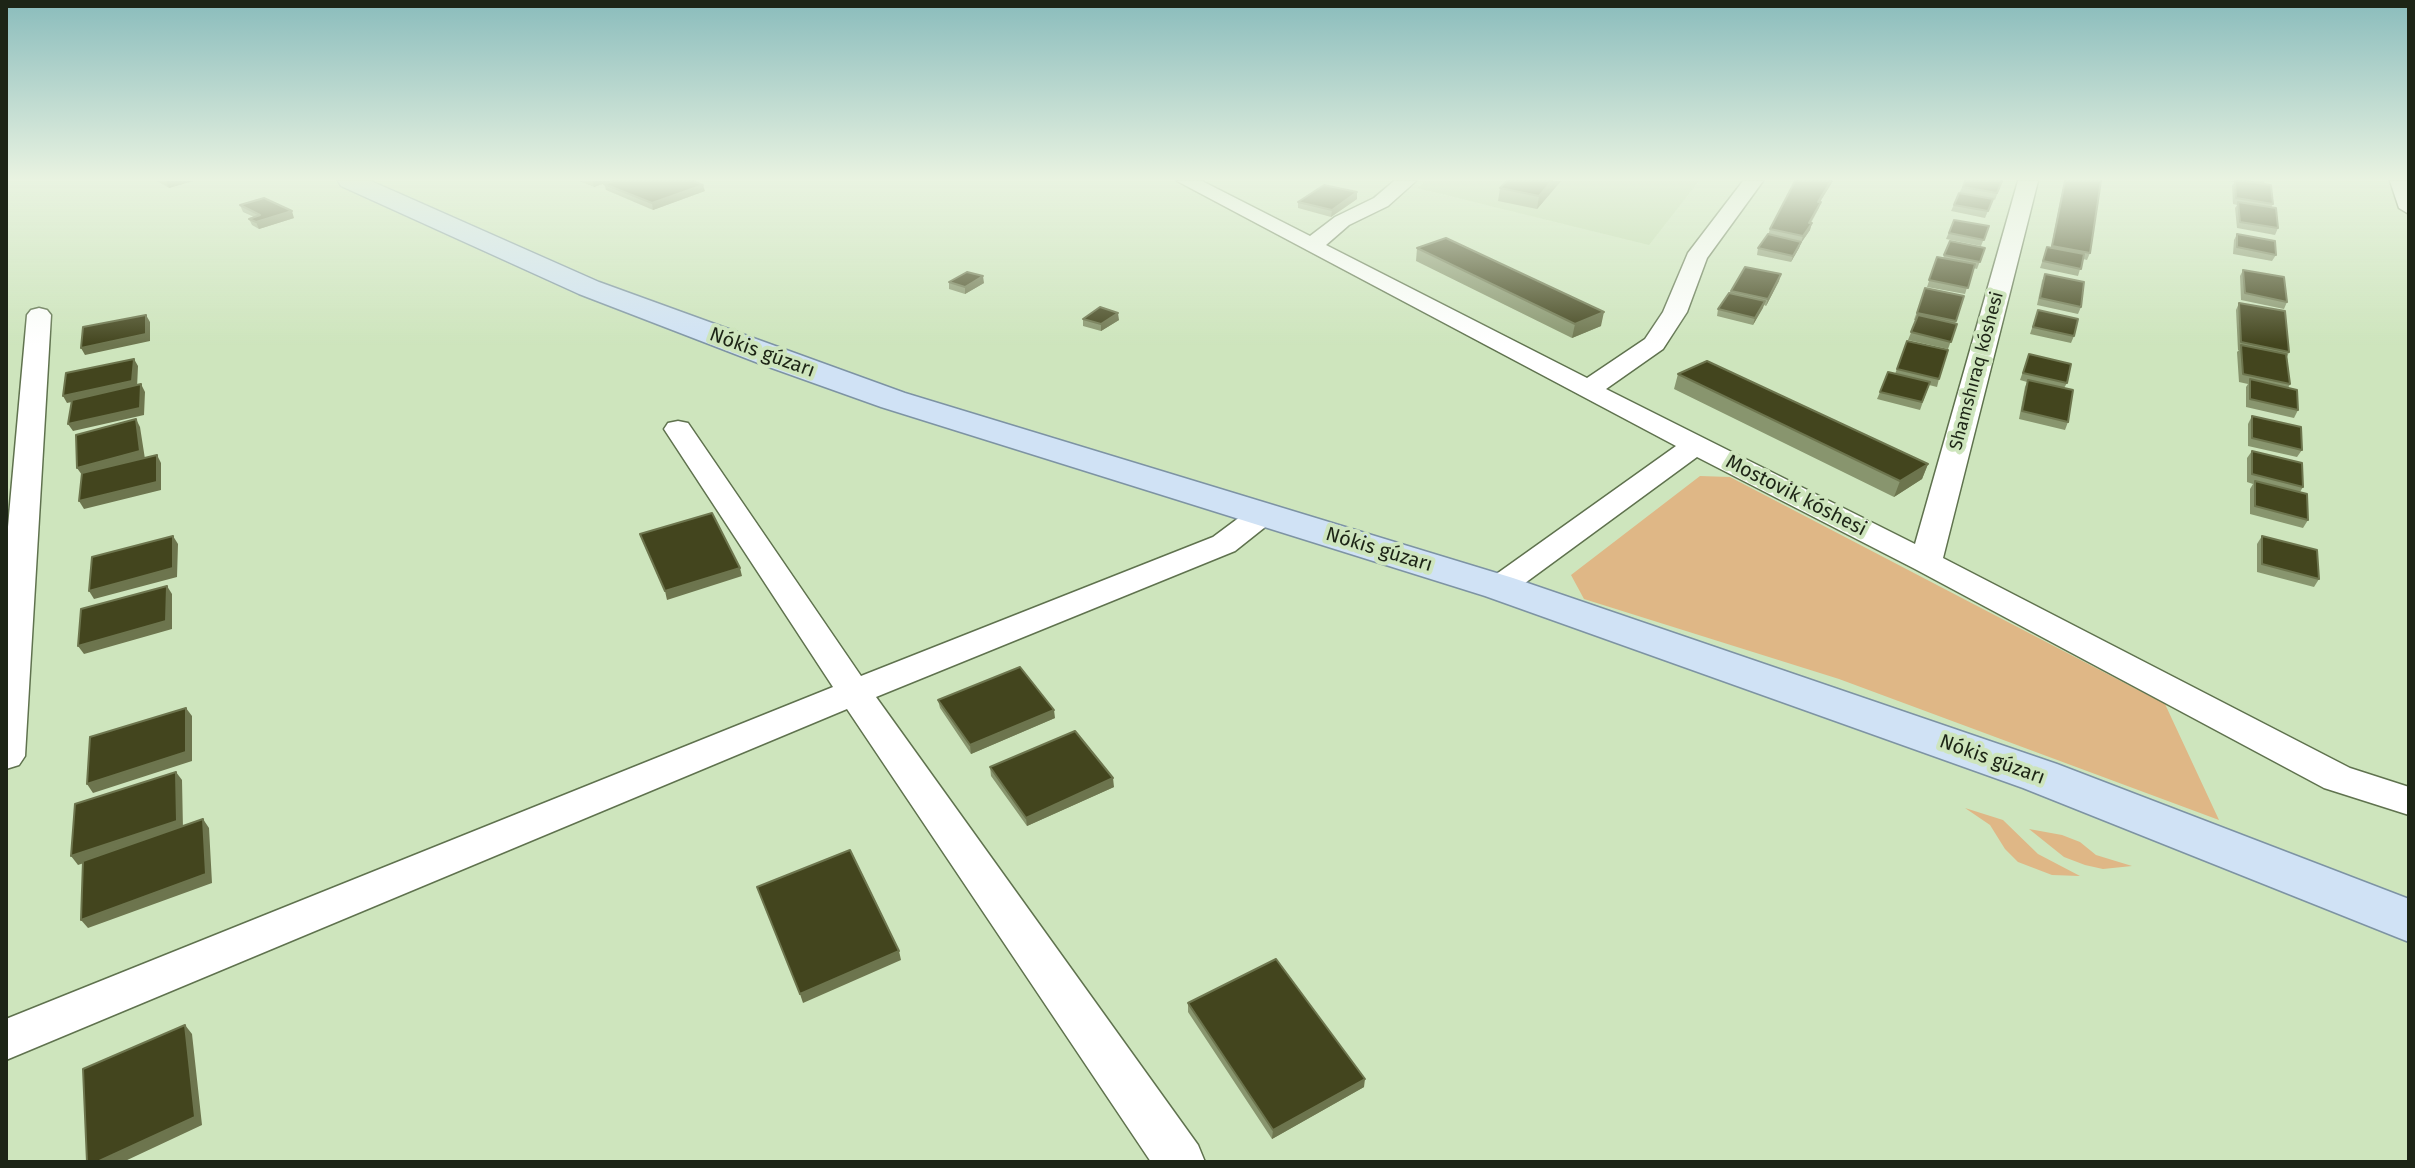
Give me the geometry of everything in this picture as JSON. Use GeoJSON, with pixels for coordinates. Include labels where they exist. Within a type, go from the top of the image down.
{"type":"FeatureCollection","features":[{"type":"Feature","properties":{"kind":"main road","name":"Nókis gúzarı"},"geometry":{"type":"LineString","coordinates":[[472,236],[589,288],[777,359],[893,400],[1499,587],[2040,776],[2409,921]]}},
{"type":"Feature","properties":{"kind":"street","name":"Mostovik kóshesi"},"geometry":{"type":"LineString","coordinates":[[1294,236],[2337,778],[2409,801]]}},
{"type":"Feature","properties":{"kind":"street"},"geometry":{"type":"LineString","coordinates":[[1313,245],[1324,236]]}},
{"type":"Feature","properties":{"kind":"street"},"geometry":{"type":"LineString","coordinates":[[1587,390],[1654,344],[1675,312],[1696,258],[1713,236]]}},
{"type":"Feature","properties":{"kind":"street","name":"Shamshıraq kóshesi"},"geometry":{"type":"LineString","coordinates":[[1926,562],[2013,236]]}},
{"type":"Feature","properties":{"kind":"street"},"geometry":{"type":"LineString","coordinates":[[6,756],[39,315]]}},
{"type":"Feature","properties":{"kind":"street"},"geometry":{"type":"LineString","coordinates":[[678,429],[854,692],[1180,1162]]}},
{"type":"Feature","properties":{"kind":"street"},"geometry":{"type":"LineString","coordinates":[[1499,587],[1695,445]]}},
{"type":"Feature","properties":{"kind":"street"},"geometry":{"type":"LineString","coordinates":[[6,1040],[854,692],[1224,544],[1263,514]]}},
{"type":"Feature","properties":{"kind":"shaded area"},"geometry":{"type":"Polygon","coordinates":[[[1610,236],[1656,236],[1649,245],[1610,236]]]}},
{"type":"Feature","properties":{"kind":"shaded area"},"geometry":{"type":"Polygon","coordinates":[[[1700,476],[1730,477],[2165,704],[2219,820],[1839,679],[1584,599],[1571,575],[1700,476]]]}},
{"type":"Feature","properties":{"kind":"shaded area"},"geometry":{"type":"Polygon","coordinates":[[[1965,808],[2003,820],[2038,854],[2080,876],[2052,875],[2018,862],[2005,849],[1990,825],[1965,808]]]}},
{"type":"Feature","properties":{"kind":"shaded area"},"geometry":{"type":"Polygon","coordinates":[[[2029,829],[2062,835],[2080,842],[2096,855],[2132,866],[2103,869],[2085,865],[2064,857],[2029,829]]]}},
{"type":"Feature","properties":{"kind":"building"},"geometry":{"type":"Polygon","coordinates":[[[1767,236],[1801,242],[1793,256],[1758,248],[1767,236]]]}},
{"type":"Feature","properties":{"kind":"building"},"geometry":{"type":"Polygon","coordinates":[[[1962,236],[1986,236],[1984,240],[1962,236]]]}},
{"type":"Feature","properties":{"kind":"building"},"geometry":{"type":"Polygon","coordinates":[[[2054,236],[2093,236],[2090,253],[2052,246],[2054,236]]]}},
{"type":"Feature","properties":{"kind":"building"},"geometry":{"type":"Polygon","coordinates":[[[2237,236],[2275,241],[2276,255],[2237,247],[2237,236]]]}},
{"type":"Feature","properties":{"kind":"building"},"geometry":{"type":"Polygon","coordinates":[[[1446,238],[1604,312],[1575,324],[1417,248],[1446,238]]]}},
{"type":"Feature","properties":{"kind":"building"},"geometry":{"type":"Polygon","coordinates":[[[1950,241],[1985,248],[1980,262],[1944,255],[1950,241]]]}},
{"type":"Feature","properties":{"kind":"building"},"geometry":{"type":"Polygon","coordinates":[[[2047,247],[2084,254],[2081,269],[2043,261],[2047,247]]]}},
{"type":"Feature","properties":{"kind":"building"},"geometry":{"type":"Polygon","coordinates":[[[1937,257],[1975,264],[1968,288],[1929,280],[1937,257]]]}},
{"type":"Feature","properties":{"kind":"building"},"geometry":{"type":"Polygon","coordinates":[[[1745,267],[1781,274],[1768,299],[1731,291],[1745,267]]]}},
{"type":"Feature","properties":{"kind":"building"},"geometry":{"type":"Polygon","coordinates":[[[2243,270],[2284,277],[2287,302],[2245,293],[2243,270]]]}},
{"type":"Feature","properties":{"kind":"building"},"geometry":{"type":"Polygon","coordinates":[[[967,272],[983,276],[965,287],[949,282],[967,272]]]}},
{"type":"Feature","properties":{"kind":"building"},"geometry":{"type":"Polygon","coordinates":[[[2045,274],[2084,282],[2081,307],[2040,298],[2045,274]]]}},
{"type":"Feature","properties":{"kind":"building"},"geometry":{"type":"Polygon","coordinates":[[[1925,288],[1964,296],[1956,321],[1917,313],[1925,288]]]}},
{"type":"Feature","properties":{"kind":"building"},"geometry":{"type":"Polygon","coordinates":[[[1729,293],[1765,301],[1755,318],[1718,309],[1729,293]]]}},
{"type":"Feature","properties":{"kind":"building"},"geometry":{"type":"Polygon","coordinates":[[[2239,303],[2285,311],[2289,352],[2241,342],[2239,303]]]}},
{"type":"Feature","properties":{"kind":"building"},"geometry":{"type":"Polygon","coordinates":[[[1100,307],[1118,313],[1101,324],[1083,319],[1100,307]]]}},
{"type":"Feature","properties":{"kind":"building"},"geometry":{"type":"Polygon","coordinates":[[[2038,310],[2078,319],[2074,336],[2033,327],[2038,310]]]}},
{"type":"Feature","properties":{"kind":"building"},"geometry":{"type":"Polygon","coordinates":[[[146,315],[146,334],[81,348],[83,327],[146,315]]]}},
{"type":"Feature","properties":{"kind":"building"},"geometry":{"type":"Polygon","coordinates":[[[1918,315],[1957,324],[1951,342],[1911,332],[1918,315]]]}},
{"type":"Feature","properties":{"kind":"building"},"geometry":{"type":"Polygon","coordinates":[[[1907,341],[1948,350],[1939,379],[1897,369],[1907,341]]]}},
{"type":"Feature","properties":{"kind":"building"},"geometry":{"type":"Polygon","coordinates":[[[2241,345],[2286,354],[2290,384],[2243,374],[2241,345]]]}},
{"type":"Feature","properties":{"kind":"building"},"geometry":{"type":"Polygon","coordinates":[[[2029,354],[2071,364],[2067,383],[2023,373],[2029,354]]]}},
{"type":"Feature","properties":{"kind":"building"},"geometry":{"type":"Polygon","coordinates":[[[134,359],[132,381],[63,396],[66,373],[134,359]]]}},
{"type":"Feature","properties":{"kind":"building"},"geometry":{"type":"Polygon","coordinates":[[[1707,361],[1928,464],[1900,481],[1678,374],[1707,361]]]}},
{"type":"Feature","properties":{"kind":"building"},"geometry":{"type":"Polygon","coordinates":[[[1888,372],[1930,382],[1922,402],[1880,392],[1888,372]]]}},
{"type":"Feature","properties":{"kind":"building"},"geometry":{"type":"Polygon","coordinates":[[[2250,379],[2297,390],[2298,410],[2250,399],[2250,379]]]}},
{"type":"Feature","properties":{"kind":"building"},"geometry":{"type":"Polygon","coordinates":[[[2028,380],[2073,390],[2068,422],[2022,411],[2028,380]]]}},
{"type":"Feature","properties":{"kind":"building"},"geometry":{"type":"Polygon","coordinates":[[[141,384],[140,408],[68,424],[72,400],[141,384]]]}},
{"type":"Feature","properties":{"kind":"building"},"geometry":{"type":"Polygon","coordinates":[[[2252,416],[2301,427],[2302,450],[2252,438],[2252,416]]]}},
{"type":"Feature","properties":{"kind":"building"},"geometry":{"type":"Polygon","coordinates":[[[136,419],[140,451],[77,468],[76,435],[136,419]]]}},
{"type":"Feature","properties":{"kind":"building"},"geometry":{"type":"Polygon","coordinates":[[[2252,451],[2302,463],[2303,487],[2252,474],[2252,451]]]}},
{"type":"Feature","properties":{"kind":"building"},"geometry":{"type":"Polygon","coordinates":[[[157,455],[157,482],[79,501],[82,473],[157,455]]]}},
{"type":"Feature","properties":{"kind":"building"},"geometry":{"type":"Polygon","coordinates":[[[2255,481],[2307,494],[2308,520],[2255,506],[2255,481]]]}},
{"type":"Feature","properties":{"kind":"building"},"geometry":{"type":"Polygon","coordinates":[[[712,513],[740,568],[665,591],[640,534],[712,513]]]}},
{"type":"Feature","properties":{"kind":"building"},"geometry":{"type":"Polygon","coordinates":[[[173,536],[173,568],[89,591],[92,557],[173,536]]]}},
{"type":"Feature","properties":{"kind":"building"},"geometry":{"type":"Polygon","coordinates":[[[2262,536],[2317,550],[2319,579],[2262,564],[2262,536]]]}},
{"type":"Feature","properties":{"kind":"building"},"geometry":{"type":"Polygon","coordinates":[[[167,586],[166,621],[78,646],[81,609],[167,586]]]}},
{"type":"Feature","properties":{"kind":"building"},"geometry":{"type":"Polygon","coordinates":[[[1020,667],[1054,710],[970,745],[938,700],[1020,667]]]}},
{"type":"Feature","properties":{"kind":"building"},"geometry":{"type":"Polygon","coordinates":[[[186,708],[186,752],[87,784],[90,737],[186,708]]]}},
{"type":"Feature","properties":{"kind":"building"},"geometry":{"type":"Polygon","coordinates":[[[1075,731],[1113,778],[1026,818],[990,767],[1075,731]]]}},
{"type":"Feature","properties":{"kind":"building"},"geometry":{"type":"Polygon","coordinates":[[[176,772],[177,821],[71,856],[75,804],[176,772]]]}},
{"type":"Feature","properties":{"kind":"building"},"geometry":{"type":"Polygon","coordinates":[[[203,819],[206,874],[81,920],[83,861],[203,819]]]}},
{"type":"Feature","properties":{"kind":"building"},"geometry":{"type":"Polygon","coordinates":[[[850,850],[899,951],[800,994],[757,887],[850,850]]]}},
{"type":"Feature","properties":{"kind":"building"},"geometry":{"type":"Polygon","coordinates":[[[1276,959],[1365,1079],[1273,1130],[1188,1003],[1276,959]]]}},
{"type":"Feature","properties":{"kind":"building"},"geometry":{"type":"Polygon","coordinates":[[[185,1025],[195,1117],[97,1162],[87,1162],[83,1069],[185,1025]]]}}]}
